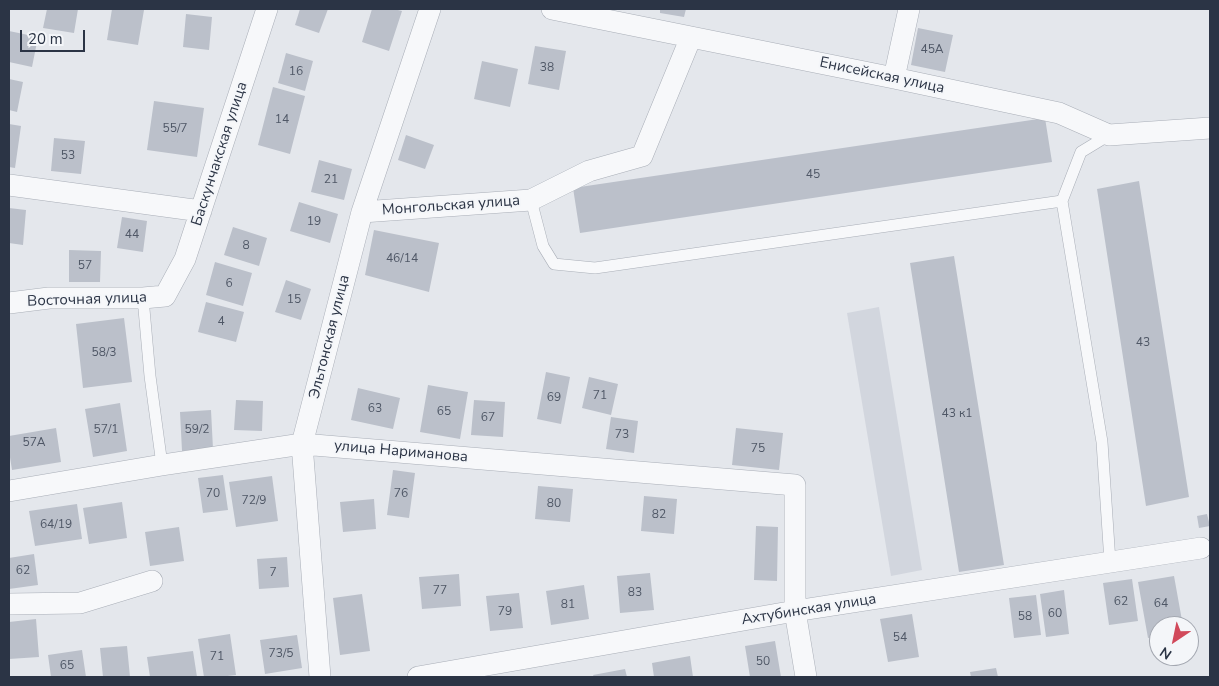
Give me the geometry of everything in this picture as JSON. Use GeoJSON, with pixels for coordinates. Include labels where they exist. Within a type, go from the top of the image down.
{"type":"FeatureCollection","features":[{"type":"Feature","properties":{"kind":"street","name":"Баскунчакская улица"},"geometry":{"type":"LineString","coordinates":[[164,296],[184,259],[267,9]]}},
{"type":"Feature","properties":{"kind":"street","name":"Эльтонская улица"},"geometry":{"type":"LineString","coordinates":[[320,677],[302,444],[362,212],[430,9]]}},
{"type":"Feature","properties":{"kind":"street","name":"Енисейская улица"},"geometry":{"type":"LineString","coordinates":[[552,9],[1059,113],[1109,135],[1210,128]]}},
{"type":"Feature","properties":{"kind":"street"},"geometry":{"type":"LineString","coordinates":[[894,78],[909,9]]}},
{"type":"Feature","properties":{"kind":"street","name":"Монгольская улица"},"geometry":{"type":"LineString","coordinates":[[362,212],[531,200],[589,170],[642,156],[691,37]]}},
{"type":"Feature","properties":{"kind":"street"},"geometry":{"type":"LineString","coordinates":[[9,185],[201,211]]}},
{"type":"Feature","properties":{"kind":"street","name":"Восточная улица"},"geometry":{"type":"LineString","coordinates":[[9,303],[49,298],[143,298],[164,296]]}},
{"type":"Feature","properties":{"kind":"street","name":"улица Нариманова"},"geometry":{"type":"LineString","coordinates":[[9,491],[302,444],[795,485],[795,611]]}},
{"type":"Feature","properties":{"kind":"street","name":"Ахтубинская улица"},"geometry":{"type":"LineString","coordinates":[[418,677],[795,611],[1201,548]]}},
{"type":"Feature","properties":{"kind":"street"},"geometry":{"type":"LineString","coordinates":[[9,604],[80,603],[152,581]]}},
{"type":"Feature","properties":{"kind":"street"},"geometry":{"type":"LineString","coordinates":[[795,611],[806,677]]}},
{"type":"Feature","properties":{"kind":"lane"},"geometry":{"type":"LineString","coordinates":[[1109,135],[1081,152],[1062,202],[1102,442],[1110,562]]}},
{"type":"Feature","properties":{"kind":"lane"},"geometry":{"type":"LineString","coordinates":[[531,200],[543,246],[554,264],[595,268],[1062,202]]}},
{"type":"Feature","properties":{"kind":"lane"},"geometry":{"type":"LineString","coordinates":[[143,298],[150,376],[162,465]]}},
{"type":"Feature","properties":{"kind":"shaded area"},"geometry":{"type":"Polygon","coordinates":[[[879,307],[922,570],[891,576],[847,313],[879,307]]]}},
{"type":"Feature","properties":{"kind":"building"},"geometry":{"type":"Polygon","coordinates":[[[47,9],[78,9],[74,33],[43,28],[47,9]]]}},
{"type":"Feature","properties":{"kind":"building"},"geometry":{"type":"Polygon","coordinates":[[[112,9],[144,10],[138,45],[107,40],[112,9]]]}},
{"type":"Feature","properties":{"kind":"building"},"geometry":{"type":"Polygon","coordinates":[[[300,9],[328,9],[319,33],[295,25],[300,9]]]}},
{"type":"Feature","properties":{"kind":"building"},"geometry":{"type":"Polygon","coordinates":[[[372,9],[402,11],[389,51],[362,42],[372,9]]]}},
{"type":"Feature","properties":{"kind":"building"},"geometry":{"type":"Polygon","coordinates":[[[660,9],[686,9],[684,17],[660,13],[660,9]]]}},
{"type":"Feature","properties":{"kind":"building"},"geometry":{"type":"Polygon","coordinates":[[[186,14],[212,17],[209,50],[183,47],[186,14]]]}},
{"type":"Feature","properties":{"kind":"building"},"geometry":{"type":"Polygon","coordinates":[[[918,28],[953,35],[945,72],[911,65],[918,28]]]}},
{"type":"Feature","properties":{"kind":"building"},"geometry":{"type":"Polygon","coordinates":[[[9,31],[38,37],[32,67],[9,62],[9,31]]]}},
{"type":"Feature","properties":{"kind":"building"},"geometry":{"type":"Polygon","coordinates":[[[535,46],[566,51],[559,90],[528,84],[535,46]]]}},
{"type":"Feature","properties":{"kind":"building"},"geometry":{"type":"Polygon","coordinates":[[[286,53],[313,61],[305,91],[278,83],[286,53]]]}},
{"type":"Feature","properties":{"kind":"building"},"geometry":{"type":"Polygon","coordinates":[[[482,61],[518,69],[510,107],[474,99],[482,61]]]}},
{"type":"Feature","properties":{"kind":"building"},"geometry":{"type":"Polygon","coordinates":[[[9,79],[23,82],[17,112],[9,110],[9,79]]]}},
{"type":"Feature","properties":{"kind":"building"},"geometry":{"type":"Polygon","coordinates":[[[273,87],[305,96],[290,154],[258,145],[273,87]]]}},
{"type":"Feature","properties":{"kind":"building"},"geometry":{"type":"Polygon","coordinates":[[[154,101],[204,108],[197,157],[147,150],[154,101]]]}},
{"type":"Feature","properties":{"kind":"building"},"geometry":{"type":"Polygon","coordinates":[[[1045,118],[1052,162],[580,233],[573,188],[1045,118]]]}},
{"type":"Feature","properties":{"kind":"building"},"geometry":{"type":"Polygon","coordinates":[[[9,124],[21,126],[15,168],[9,167],[9,124]]]}},
{"type":"Feature","properties":{"kind":"building"},"geometry":{"type":"Polygon","coordinates":[[[406,135],[434,145],[425,169],[398,160],[406,135]]]}},
{"type":"Feature","properties":{"kind":"building"},"geometry":{"type":"Polygon","coordinates":[[[54,138],[85,141],[81,174],[51,171],[54,138]]]}},
{"type":"Feature","properties":{"kind":"building"},"geometry":{"type":"Polygon","coordinates":[[[319,160],[352,169],[344,200],[311,192],[319,160]]]}},
{"type":"Feature","properties":{"kind":"building"},"geometry":{"type":"Polygon","coordinates":[[[1139,181],[1189,497],[1146,506],[1097,189],[1139,181]]]}},
{"type":"Feature","properties":{"kind":"building"},"geometry":{"type":"Polygon","coordinates":[[[299,202],[338,214],[330,243],[290,231],[299,202]]]}},
{"type":"Feature","properties":{"kind":"building"},"geometry":{"type":"Polygon","coordinates":[[[9,208],[26,210],[23,245],[9,243],[9,208]]]}},
{"type":"Feature","properties":{"kind":"building"},"geometry":{"type":"Polygon","coordinates":[[[122,217],[147,221],[143,252],[117,248],[122,217]]]}},
{"type":"Feature","properties":{"kind":"building"},"geometry":{"type":"Polygon","coordinates":[[[233,227],[267,238],[259,266],[224,255],[233,227]]]}},
{"type":"Feature","properties":{"kind":"building"},"geometry":{"type":"Polygon","coordinates":[[[374,230],[439,243],[429,292],[365,275],[374,230]]]}},
{"type":"Feature","properties":{"kind":"building"},"geometry":{"type":"Polygon","coordinates":[[[69,250],[101,251],[100,282],[69,282],[69,250]]]}},
{"type":"Feature","properties":{"kind":"building"},"geometry":{"type":"Polygon","coordinates":[[[954,256],[1004,565],[959,572],[910,263],[954,256]]]}},
{"type":"Feature","properties":{"kind":"building"},"geometry":{"type":"Polygon","coordinates":[[[215,262],[252,273],[243,306],[206,295],[215,262]]]}},
{"type":"Feature","properties":{"kind":"building"},"geometry":{"type":"Polygon","coordinates":[[[286,280],[311,289],[301,320],[275,312],[286,280]]]}},
{"type":"Feature","properties":{"kind":"building"},"geometry":{"type":"Polygon","coordinates":[[[206,302],[244,312],[236,342],[198,332],[206,302]]]}},
{"type":"Feature","properties":{"kind":"building"},"geometry":{"type":"Polygon","coordinates":[[[124,318],[132,382],[83,388],[76,324],[124,318]]]}},
{"type":"Feature","properties":{"kind":"building"},"geometry":{"type":"Polygon","coordinates":[[[546,372],[570,377],[561,424],[537,419],[546,372]]]}},
{"type":"Feature","properties":{"kind":"building"},"geometry":{"type":"Polygon","coordinates":[[[589,377],[618,384],[611,415],[582,408],[589,377]]]}},
{"type":"Feature","properties":{"kind":"building"},"geometry":{"type":"Polygon","coordinates":[[[428,385],[468,392],[460,439],[420,432],[428,385]]]}},
{"type":"Feature","properties":{"kind":"building"},"geometry":{"type":"Polygon","coordinates":[[[358,388],[400,398],[393,429],[351,420],[358,388]]]}},
{"type":"Feature","properties":{"kind":"building"},"geometry":{"type":"Polygon","coordinates":[[[236,400],[263,401],[262,431],[234,430],[236,400]]]}},
{"type":"Feature","properties":{"kind":"building"},"geometry":{"type":"Polygon","coordinates":[[[474,400],[505,402],[503,437],[471,435],[474,400]]]}},
{"type":"Feature","properties":{"kind":"building"},"geometry":{"type":"Polygon","coordinates":[[[120,403],[127,451],[93,457],[85,409],[120,403]]]}},
{"type":"Feature","properties":{"kind":"building"},"geometry":{"type":"Polygon","coordinates":[[[211,410],[213,449],[182,451],[180,412],[211,410]]]}},
{"type":"Feature","properties":{"kind":"building"},"geometry":{"type":"Polygon","coordinates":[[[611,417],[638,421],[634,453],[606,449],[611,417]]]}},
{"type":"Feature","properties":{"kind":"building"},"geometry":{"type":"Polygon","coordinates":[[[56,428],[61,462],[12,470],[9,436],[56,428]]]}},
{"type":"Feature","properties":{"kind":"building"},"geometry":{"type":"Polygon","coordinates":[[[736,428],[783,433],[779,470],[732,465],[736,428]]]}},
{"type":"Feature","properties":{"kind":"building"},"geometry":{"type":"Polygon","coordinates":[[[393,470],[415,473],[409,518],[387,515],[393,470]]]}},
{"type":"Feature","properties":{"kind":"building"},"geometry":{"type":"Polygon","coordinates":[[[223,475],[228,510],[203,513],[198,478],[223,475]]]}},
{"type":"Feature","properties":{"kind":"building"},"geometry":{"type":"Polygon","coordinates":[[[272,476],[278,521],[236,527],[229,482],[272,476]]]}},
{"type":"Feature","properties":{"kind":"building"},"geometry":{"type":"Polygon","coordinates":[[[538,486],[573,489],[570,522],[535,519],[538,486]]]}},
{"type":"Feature","properties":{"kind":"building"},"geometry":{"type":"Polygon","coordinates":[[[644,496],[677,499],[674,534],[641,531],[644,496]]]}},
{"type":"Feature","properties":{"kind":"building"},"geometry":{"type":"Polygon","coordinates":[[[374,499],[376,529],[343,532],[340,502],[374,499]]]}},
{"type":"Feature","properties":{"kind":"building"},"geometry":{"type":"Polygon","coordinates":[[[122,502],[127,538],[89,544],[83,508],[122,502]]]}},
{"type":"Feature","properties":{"kind":"building"},"geometry":{"type":"Polygon","coordinates":[[[77,504],[82,539],[35,546],[29,511],[77,504]]]}},
{"type":"Feature","properties":{"kind":"building"},"geometry":{"type":"Polygon","coordinates":[[[1207,514],[1210,526],[1199,528],[1197,516],[1207,514]]]}},
{"type":"Feature","properties":{"kind":"building"},"geometry":{"type":"Polygon","coordinates":[[[756,526],[778,527],[777,581],[754,580],[756,526]]]}},
{"type":"Feature","properties":{"kind":"building"},"geometry":{"type":"Polygon","coordinates":[[[179,527],[184,561],[150,566],[145,532],[179,527]]]}},
{"type":"Feature","properties":{"kind":"building"},"geometry":{"type":"Polygon","coordinates":[[[34,554],[38,585],[9,589],[9,558],[34,554]]]}},
{"type":"Feature","properties":{"kind":"building"},"geometry":{"type":"Polygon","coordinates":[[[287,557],[289,587],[259,589],[257,559],[287,557]]]}},
{"type":"Feature","properties":{"kind":"building"},"geometry":{"type":"Polygon","coordinates":[[[650,573],[654,610],[620,613],[617,576],[650,573]]]}},
{"type":"Feature","properties":{"kind":"building"},"geometry":{"type":"Polygon","coordinates":[[[459,574],[461,606],[422,609],[419,577],[459,574]]]}},
{"type":"Feature","properties":{"kind":"building"},"geometry":{"type":"Polygon","coordinates":[[[1174,576],[1181,616],[1149,616],[1149,638],[1148,638],[1138,582],[1174,576]]]}},
{"type":"Feature","properties":{"kind":"building"},"geometry":{"type":"Polygon","coordinates":[[[1132,579],[1138,621],[1109,625],[1103,583],[1132,579]]]}},
{"type":"Feature","properties":{"kind":"building"},"geometry":{"type":"Polygon","coordinates":[[[584,585],[589,619],[551,625],[546,591],[584,585]]]}},
{"type":"Feature","properties":{"kind":"building"},"geometry":{"type":"Polygon","coordinates":[[[1064,590],[1069,634],[1046,637],[1040,594],[1064,590]]]}},
{"type":"Feature","properties":{"kind":"building"},"geometry":{"type":"Polygon","coordinates":[[[519,593],[523,628],[490,631],[486,596],[519,593]]]}},
{"type":"Feature","properties":{"kind":"building"},"geometry":{"type":"Polygon","coordinates":[[[362,594],[370,651],[340,655],[333,598],[362,594]]]}},
{"type":"Feature","properties":{"kind":"building"},"geometry":{"type":"Polygon","coordinates":[[[1036,595],[1041,635],[1014,638],[1009,598],[1036,595]]]}},
{"type":"Feature","properties":{"kind":"building"},"geometry":{"type":"Polygon","coordinates":[[[912,614],[919,657],[888,662],[880,619],[912,614]]]}},
{"type":"Feature","properties":{"kind":"building"},"geometry":{"type":"Polygon","coordinates":[[[36,619],[39,657],[9,659],[9,622],[36,619]]]}},
{"type":"Feature","properties":{"kind":"building"},"geometry":{"type":"Polygon","coordinates":[[[230,634],[236,675],[204,677],[198,639],[230,634]]]}},
{"type":"Feature","properties":{"kind":"building"},"geometry":{"type":"Polygon","coordinates":[[[297,635],[302,668],[265,674],[260,640],[297,635]]]}},
{"type":"Feature","properties":{"kind":"building"},"geometry":{"type":"Polygon","coordinates":[[[775,641],[781,677],[750,677],[745,646],[775,641]]]}},
{"type":"Feature","properties":{"kind":"building"},"geometry":{"type":"Polygon","coordinates":[[[127,646],[130,677],[103,677],[100,648],[127,646]]]}},
{"type":"Feature","properties":{"kind":"building"},"geometry":{"type":"Polygon","coordinates":[[[82,650],[86,677],[51,677],[48,655],[82,650]]]}},
{"type":"Feature","properties":{"kind":"building"},"geometry":{"type":"Polygon","coordinates":[[[193,651],[197,677],[150,677],[147,657],[193,651]]]}},
{"type":"Feature","properties":{"kind":"building"},"geometry":{"type":"Polygon","coordinates":[[[690,656],[693,677],[654,677],[652,663],[690,656]]]}},
{"type":"Feature","properties":{"kind":"building"},"geometry":{"type":"Polygon","coordinates":[[[996,668],[998,677],[971,677],[970,672],[996,668]]]}},
{"type":"Feature","properties":{"kind":"building"},"geometry":{"type":"Polygon","coordinates":[[[625,669],[627,677],[594,677],[593,675],[625,669]]]}}]}
